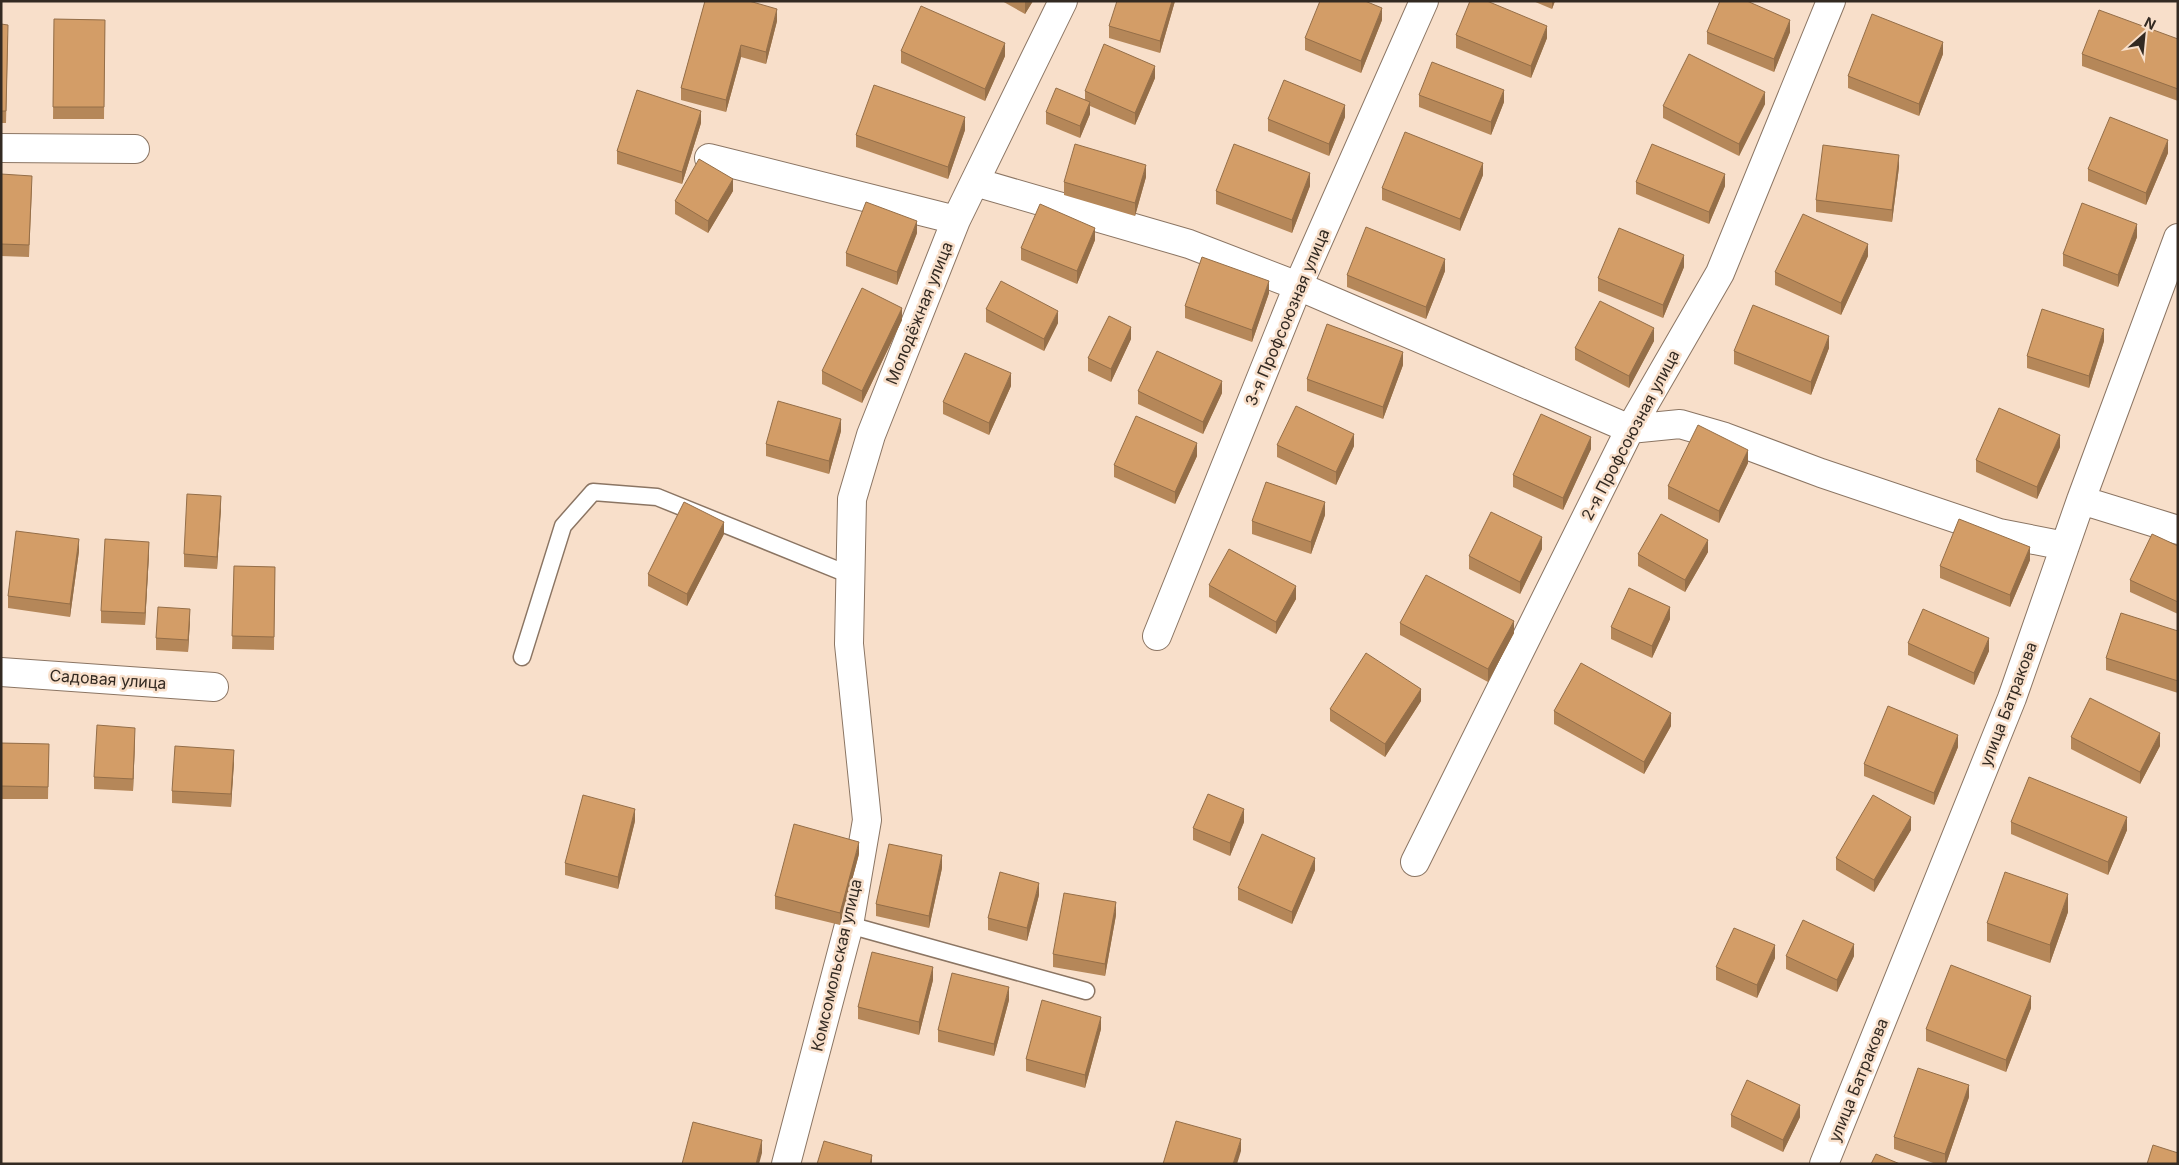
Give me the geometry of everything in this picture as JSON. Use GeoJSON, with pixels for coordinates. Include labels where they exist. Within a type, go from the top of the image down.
{"type":"FeatureCollection","features":[{"type":"Feature","properties":{"kind":"street","name":"Молодёжная улица"},"geometry":{"type":"LineString","coordinates":[[849,644],[852,500],[870,435],[956,220],[1063,1]]}},
{"type":"Feature","properties":{"kind":"street","name":"3-я Профсоюзная улица"},"geometry":{"type":"LineString","coordinates":[[1156,636],[1298,286],[1424,1]]}},
{"type":"Feature","properties":{"kind":"street","name":"2-я Профсоюзная улица"},"geometry":{"type":"LineString","coordinates":[[1415,862],[1630,429],[1720,273],[1831,1]]}},
{"type":"Feature","properties":{"kind":"street"},"geometry":{"type":"LineString","coordinates":[[1,148],[135,150]]}},
{"type":"Feature","properties":{"kind":"street"},"geometry":{"type":"LineString","coordinates":[[709,158],[956,220]]}},
{"type":"Feature","properties":{"kind":"street"},"geometry":{"type":"LineString","coordinates":[[975,182],[1189,244],[1298,286],[1630,429],[1680,424],[1725,437],[1821,473],[1999,533],[2065,546]]}},
{"type":"Feature","properties":{"kind":"street","name":"улица Батракова"},"geometry":{"type":"LineString","coordinates":[[1824,1164],[2012,698],[2081,500],[2178,238]]}},
{"type":"Feature","properties":{"kind":"street"},"geometry":{"type":"LineString","coordinates":[[2081,500],[2178,530]]}},
{"type":"Feature","properties":{"kind":"street","name":"Комсомольская улица"},"geometry":{"type":"LineString","coordinates":[[786,1164],[849,925],[867,820],[849,644]]}},
{"type":"Feature","properties":{"kind":"street","name":"Садовая улица"},"geometry":{"type":"LineString","coordinates":[[1,672],[214,686]]}},
{"type":"Feature","properties":{"kind":"lane"},"geometry":{"type":"LineString","coordinates":[[522,658],[563,526],[593,492],[657,497],[850,575]]}},
{"type":"Feature","properties":{"kind":"lane"},"geometry":{"type":"LineString","coordinates":[[849,925],[1086,991]]}},
{"type":"Feature","properties":{"kind":"building"},"geometry":{"type":"Polygon","coordinates":[[[705,1],[749,1],[777,9],[766,52],[741,45],[726,100],[681,88],[705,1]]]}},
{"type":"Feature","properties":{"kind":"building"},"geometry":{"type":"Polygon","coordinates":[[[1117,1],[1172,1],[1160,41],[1109,26],[1117,1]]]}},
{"type":"Feature","properties":{"kind":"building"},"geometry":{"type":"Polygon","coordinates":[[[1320,1],[1365,1],[1382,8],[1361,61],[1305,38],[1320,1]]]}},
{"type":"Feature","properties":{"kind":"building"},"geometry":{"type":"Polygon","coordinates":[[[1470,1],[1487,1],[1547,26],[1531,66],[1456,35],[1470,1]]]}},
{"type":"Feature","properties":{"kind":"building"},"geometry":{"type":"Polygon","coordinates":[[[1720,1],[1747,1],[1790,20],[1774,59],[1707,32],[1720,1]]]}},
{"type":"Feature","properties":{"kind":"building"},"geometry":{"type":"Polygon","coordinates":[[[921,6],[1005,43],[985,89],[901,51],[921,6]]]}},
{"type":"Feature","properties":{"kind":"building"},"geometry":{"type":"Polygon","coordinates":[[[2099,10],[2178,39],[2178,89],[2082,54],[2099,10]]]}},
{"type":"Feature","properties":{"kind":"building"},"geometry":{"type":"Polygon","coordinates":[[[1872,14],[1943,42],[1919,104],[1848,76],[1872,14]]]}},
{"type":"Feature","properties":{"kind":"building"},"geometry":{"type":"Polygon","coordinates":[[[54,19],[105,20],[104,107],[53,107],[54,19]]]}},
{"type":"Feature","properties":{"kind":"building"},"geometry":{"type":"Polygon","coordinates":[[[1,24],[8,25],[6,111],[1,111],[1,24]]]}},
{"type":"Feature","properties":{"kind":"building"},"geometry":{"type":"Polygon","coordinates":[[[1104,44],[1155,66],[1135,113],[1085,91],[1104,44]]]}},
{"type":"Feature","properties":{"kind":"building"},"geometry":{"type":"Polygon","coordinates":[[[1689,54],[1765,92],[1739,144],[1663,106],[1689,54]]]}},
{"type":"Feature","properties":{"kind":"building"},"geometry":{"type":"Polygon","coordinates":[[[1432,62],[1504,90],[1491,122],[1419,95],[1432,62]]]}},
{"type":"Feature","properties":{"kind":"building"},"geometry":{"type":"Polygon","coordinates":[[[1284,80],[1345,105],[1329,144],[1268,119],[1284,80]]]}},
{"type":"Feature","properties":{"kind":"building"},"geometry":{"type":"Polygon","coordinates":[[[874,85],[965,117],[948,167],[856,135],[874,85]]]}},
{"type":"Feature","properties":{"kind":"building"},"geometry":{"type":"Polygon","coordinates":[[[1056,88],[1090,102],[1080,126],[1046,112],[1056,88]]]}},
{"type":"Feature","properties":{"kind":"building"},"geometry":{"type":"Polygon","coordinates":[[[637,90],[701,111],[682,172],[617,151],[637,90]]]}},
{"type":"Feature","properties":{"kind":"building"},"geometry":{"type":"Polygon","coordinates":[[[2110,117],[2168,140],[2146,193],[2088,169],[2110,117]]]}},
{"type":"Feature","properties":{"kind":"building"},"geometry":{"type":"Polygon","coordinates":[[[1405,132],[1483,163],[1460,219],[1382,188],[1405,132]]]}},
{"type":"Feature","properties":{"kind":"building"},"geometry":{"type":"Polygon","coordinates":[[[1075,144],[1146,165],[1135,203],[1064,182],[1075,144]]]}},
{"type":"Feature","properties":{"kind":"building"},"geometry":{"type":"Polygon","coordinates":[[[1234,144],[1310,173],[1292,220],[1216,191],[1234,144]]]}},
{"type":"Feature","properties":{"kind":"building"},"geometry":{"type":"Polygon","coordinates":[[[1652,144],[1725,174],[1709,212],[1636,182],[1652,144]]]}},
{"type":"Feature","properties":{"kind":"building"},"geometry":{"type":"Polygon","coordinates":[[[1823,145],[1899,155],[1892,210],[1816,200],[1823,145]]]}},
{"type":"Feature","properties":{"kind":"building"},"geometry":{"type":"Polygon","coordinates":[[[699,159],[733,179],[708,221],[675,201],[699,159]]]}},
{"type":"Feature","properties":{"kind":"building"},"geometry":{"type":"Polygon","coordinates":[[[1,174],[32,176],[29,245],[1,244],[1,174]]]}},
{"type":"Feature","properties":{"kind":"building"},"geometry":{"type":"Polygon","coordinates":[[[866,202],[917,221],[897,272],[846,253],[866,202]]]}},
{"type":"Feature","properties":{"kind":"building"},"geometry":{"type":"Polygon","coordinates":[[[2082,203],[2137,224],[2118,275],[2063,254],[2082,203]]]}},
{"type":"Feature","properties":{"kind":"building"},"geometry":{"type":"Polygon","coordinates":[[[1040,204],[1095,228],[1077,271],[1021,248],[1040,204]]]}},
{"type":"Feature","properties":{"kind":"building"},"geometry":{"type":"Polygon","coordinates":[[[1803,214],[1868,244],[1841,303],[1775,272],[1803,214]]]}},
{"type":"Feature","properties":{"kind":"building"},"geometry":{"type":"Polygon","coordinates":[[[1366,227],[1445,259],[1426,307],[1347,275],[1366,227]]]}},
{"type":"Feature","properties":{"kind":"building"},"geometry":{"type":"Polygon","coordinates":[[[1619,228],[1684,255],[1663,305],[1598,278],[1619,228]]]}},
{"type":"Feature","properties":{"kind":"building"},"geometry":{"type":"Polygon","coordinates":[[[1202,257],[1269,281],[1252,330],[1185,306],[1202,257]]]}},
{"type":"Feature","properties":{"kind":"building"},"geometry":{"type":"Polygon","coordinates":[[[1001,281],[1058,311],[1044,339],[986,309],[1001,281]]]}},
{"type":"Feature","properties":{"kind":"building"},"geometry":{"type":"Polygon","coordinates":[[[862,288],[902,308],[862,391],[822,371],[862,288]]]}},
{"type":"Feature","properties":{"kind":"building"},"geometry":{"type":"Polygon","coordinates":[[[1600,301],[1654,328],[1629,376],[1575,348],[1600,301]]]}},
{"type":"Feature","properties":{"kind":"building"},"geometry":{"type":"Polygon","coordinates":[[[1753,305],[1829,336],[1811,382],[1734,351],[1753,305]]]}},
{"type":"Feature","properties":{"kind":"building"},"geometry":{"type":"Polygon","coordinates":[[[2042,309],[2104,329],[2089,376],[2027,356],[2042,309]]]}},
{"type":"Feature","properties":{"kind":"building"},"geometry":{"type":"Polygon","coordinates":[[[1109,316],[1131,327],[1111,369],[1088,358],[1109,316]]]}},
{"type":"Feature","properties":{"kind":"building"},"geometry":{"type":"Polygon","coordinates":[[[1327,324],[1403,352],[1383,407],[1307,379],[1327,324]]]}},
{"type":"Feature","properties":{"kind":"building"},"geometry":{"type":"Polygon","coordinates":[[[1157,351],[1222,381],[1203,422],[1138,391],[1157,351]]]}},
{"type":"Feature","properties":{"kind":"building"},"geometry":{"type":"Polygon","coordinates":[[[965,353],[1011,373],[989,423],[943,402],[965,353]]]}},
{"type":"Feature","properties":{"kind":"building"},"geometry":{"type":"Polygon","coordinates":[[[778,401],[841,419],[829,461],[766,444],[778,401]]]}},
{"type":"Feature","properties":{"kind":"building"},"geometry":{"type":"Polygon","coordinates":[[[1296,406],[1354,434],[1336,472],[1277,445],[1296,406]]]}},
{"type":"Feature","properties":{"kind":"building"},"geometry":{"type":"Polygon","coordinates":[[[1999,408],[2060,435],[2037,487],[1976,460],[1999,408]]]}},
{"type":"Feature","properties":{"kind":"building"},"geometry":{"type":"Polygon","coordinates":[[[1541,414],[1591,437],[1563,498],[1513,475],[1541,414]]]}},
{"type":"Feature","properties":{"kind":"building"},"geometry":{"type":"Polygon","coordinates":[[[1136,416],[1197,443],[1175,492],[1114,465],[1136,416]]]}},
{"type":"Feature","properties":{"kind":"building"},"geometry":{"type":"Polygon","coordinates":[[[1698,425],[1748,450],[1719,511],[1668,486],[1698,425]]]}},
{"type":"Feature","properties":{"kind":"building"},"geometry":{"type":"Polygon","coordinates":[[[1266,482],[1325,502],[1311,542],[1252,521],[1266,482]]]}},
{"type":"Feature","properties":{"kind":"building"},"geometry":{"type":"Polygon","coordinates":[[[187,494],[221,496],[217,557],[184,554],[187,494]]]}},
{"type":"Feature","properties":{"kind":"building"},"geometry":{"type":"Polygon","coordinates":[[[684,502],[724,522],[687,594],[648,574],[684,502]]]}},
{"type":"Feature","properties":{"kind":"building"},"geometry":{"type":"Polygon","coordinates":[[[1491,512],[1542,537],[1520,582],[1469,556],[1491,512]]]}},
{"type":"Feature","properties":{"kind":"building"},"geometry":{"type":"Polygon","coordinates":[[[1661,514],[1708,540],[1685,580],[1638,554],[1661,514]]]}},
{"type":"Feature","properties":{"kind":"building"},"geometry":{"type":"Polygon","coordinates":[[[1959,519],[2030,547],[2010,595],[1940,566],[1959,519]]]}},
{"type":"Feature","properties":{"kind":"building"},"geometry":{"type":"Polygon","coordinates":[[[16,531],[79,539],[70,604],[8,596],[16,531]]]}},
{"type":"Feature","properties":{"kind":"building"},"geometry":{"type":"Polygon","coordinates":[[[2152,534],[2178,546],[2178,602],[2130,580],[2152,534]]]}},
{"type":"Feature","properties":{"kind":"building"},"geometry":{"type":"Polygon","coordinates":[[[105,539],[149,542],[145,613],[101,611],[105,539]]]}},
{"type":"Feature","properties":{"kind":"building"},"geometry":{"type":"Polygon","coordinates":[[[1229,549],[1296,586],[1276,622],[1209,585],[1229,549]]]}},
{"type":"Feature","properties":{"kind":"building"},"geometry":{"type":"Polygon","coordinates":[[[234,566],[275,567],[274,637],[232,636],[234,566]]]}},
{"type":"Feature","properties":{"kind":"building"},"geometry":{"type":"Polygon","coordinates":[[[1426,575],[1514,621],[1488,669],[1400,623],[1426,575]]]}},
{"type":"Feature","properties":{"kind":"building"},"geometry":{"type":"Polygon","coordinates":[[[1629,588],[1670,607],[1652,646],[1611,627],[1629,588]]]}},
{"type":"Feature","properties":{"kind":"building"},"geometry":{"type":"Polygon","coordinates":[[[158,607],[190,609],[188,640],[156,638],[158,607]]]}},
{"type":"Feature","properties":{"kind":"building"},"geometry":{"type":"Polygon","coordinates":[[[1923,609],[1989,638],[1974,673],[1908,643],[1923,609]]]}},
{"type":"Feature","properties":{"kind":"building"},"geometry":{"type":"Polygon","coordinates":[[[2121,613],[2178,631],[2178,681],[2106,658],[2121,613]]]}},
{"type":"Feature","properties":{"kind":"building"},"geometry":{"type":"Polygon","coordinates":[[[1366,653],[1421,689],[1385,744],[1330,709],[1366,653]]]}},
{"type":"Feature","properties":{"kind":"building"},"geometry":{"type":"Polygon","coordinates":[[[1581,663],[1671,713],[1644,762],[1554,711],[1581,663]]]}},
{"type":"Feature","properties":{"kind":"building"},"geometry":{"type":"Polygon","coordinates":[[[2090,698],[2160,733],[2140,772],[2071,737],[2090,698]]]}},
{"type":"Feature","properties":{"kind":"building"},"geometry":{"type":"Polygon","coordinates":[[[1888,706],[1958,735],[1934,793],[1864,764],[1888,706]]]}},
{"type":"Feature","properties":{"kind":"building"},"geometry":{"type":"Polygon","coordinates":[[[97,725],[135,728],[133,779],[94,777],[97,725]]]}},
{"type":"Feature","properties":{"kind":"building"},"geometry":{"type":"Polygon","coordinates":[[[1,743],[49,744],[48,787],[1,786],[1,743]]]}},
{"type":"Feature","properties":{"kind":"building"},"geometry":{"type":"Polygon","coordinates":[[[175,746],[234,750],[231,794],[172,791],[175,746]]]}},
{"type":"Feature","properties":{"kind":"building"},"geometry":{"type":"Polygon","coordinates":[[[2029,777],[2127,817],[2108,862],[2011,822],[2029,777]]]}},
{"type":"Feature","properties":{"kind":"building"},"geometry":{"type":"Polygon","coordinates":[[[1208,794],[1244,809],[1230,843],[1193,828],[1208,794]]]}},
{"type":"Feature","properties":{"kind":"building"},"geometry":{"type":"Polygon","coordinates":[[[583,795],[635,809],[618,877],[565,863],[583,795]]]}},
{"type":"Feature","properties":{"kind":"building"},"geometry":{"type":"Polygon","coordinates":[[[1873,795],[1911,817],[1874,880],[1836,858],[1873,795]]]}},
{"type":"Feature","properties":{"kind":"building"},"geometry":{"type":"Polygon","coordinates":[[[794,824],[859,842],[840,913],[775,896],[794,824]]]}},
{"type":"Feature","properties":{"kind":"building"},"geometry":{"type":"Polygon","coordinates":[[[1262,834],[1315,858],[1292,912],[1238,888],[1262,834]]]}},
{"type":"Feature","properties":{"kind":"building"},"geometry":{"type":"Polygon","coordinates":[[[889,844],[942,855],[929,916],[876,904],[889,844]]]}},
{"type":"Feature","properties":{"kind":"building"},"geometry":{"type":"Polygon","coordinates":[[[1000,872],[1039,883],[1027,928],[988,918],[1000,872]]]}},
{"type":"Feature","properties":{"kind":"building"},"geometry":{"type":"Polygon","coordinates":[[[2005,872],[2068,894],[2050,945],[1987,923],[2005,872]]]}},
{"type":"Feature","properties":{"kind":"building"},"geometry":{"type":"Polygon","coordinates":[[[1064,893],[1116,902],[1105,964],[1053,954],[1064,893]]]}},
{"type":"Feature","properties":{"kind":"building"},"geometry":{"type":"Polygon","coordinates":[[[1803,920],[1854,944],[1837,980],[1786,956],[1803,920]]]}},
{"type":"Feature","properties":{"kind":"building"},"geometry":{"type":"Polygon","coordinates":[[[1734,928],[1775,945],[1757,985],[1716,967],[1734,928]]]}},
{"type":"Feature","properties":{"kind":"building"},"geometry":{"type":"Polygon","coordinates":[[[872,952],[933,967],[919,1022],[858,1007],[872,952]]]}},
{"type":"Feature","properties":{"kind":"building"},"geometry":{"type":"Polygon","coordinates":[[[1951,965],[2031,996],[2006,1060],[1926,1029],[1951,965]]]}},
{"type":"Feature","properties":{"kind":"building"},"geometry":{"type":"Polygon","coordinates":[[[952,973],[1009,987],[994,1044],[938,1030],[952,973]]]}},
{"type":"Feature","properties":{"kind":"building"},"geometry":{"type":"Polygon","coordinates":[[[1042,1000],[1101,1017],[1085,1075],[1026,1059],[1042,1000]]]}},
{"type":"Feature","properties":{"kind":"building"},"geometry":{"type":"Polygon","coordinates":[[[1918,1068],[1969,1085],[1945,1154],[1894,1137],[1918,1068]]]}},
{"type":"Feature","properties":{"kind":"building"},"geometry":{"type":"Polygon","coordinates":[[[1747,1080],[1800,1105],[1783,1140],[1731,1115],[1747,1080]]]}},
{"type":"Feature","properties":{"kind":"building"},"geometry":{"type":"Polygon","coordinates":[[[1176,1121],[1241,1139],[1233,1164],[1163,1164],[1176,1121]]]}},
{"type":"Feature","properties":{"kind":"building"},"geometry":{"type":"Polygon","coordinates":[[[693,1122],[762,1140],[756,1164],[682,1164],[693,1122]]]}},
{"type":"Feature","properties":{"kind":"building"},"geometry":{"type":"Polygon","coordinates":[[[824,1141],[872,1155],[870,1164],[817,1164],[824,1141]]]}},
{"type":"Feature","properties":{"kind":"building"},"geometry":{"type":"Polygon","coordinates":[[[2153,1145],[2178,1153],[2178,1164],[2147,1164],[2153,1145]]]}},
{"type":"Feature","properties":{"kind":"building"},"geometry":{"type":"Polygon","coordinates":[[[1876,1154],[1900,1164],[1871,1164],[1876,1154]]]}}]}
